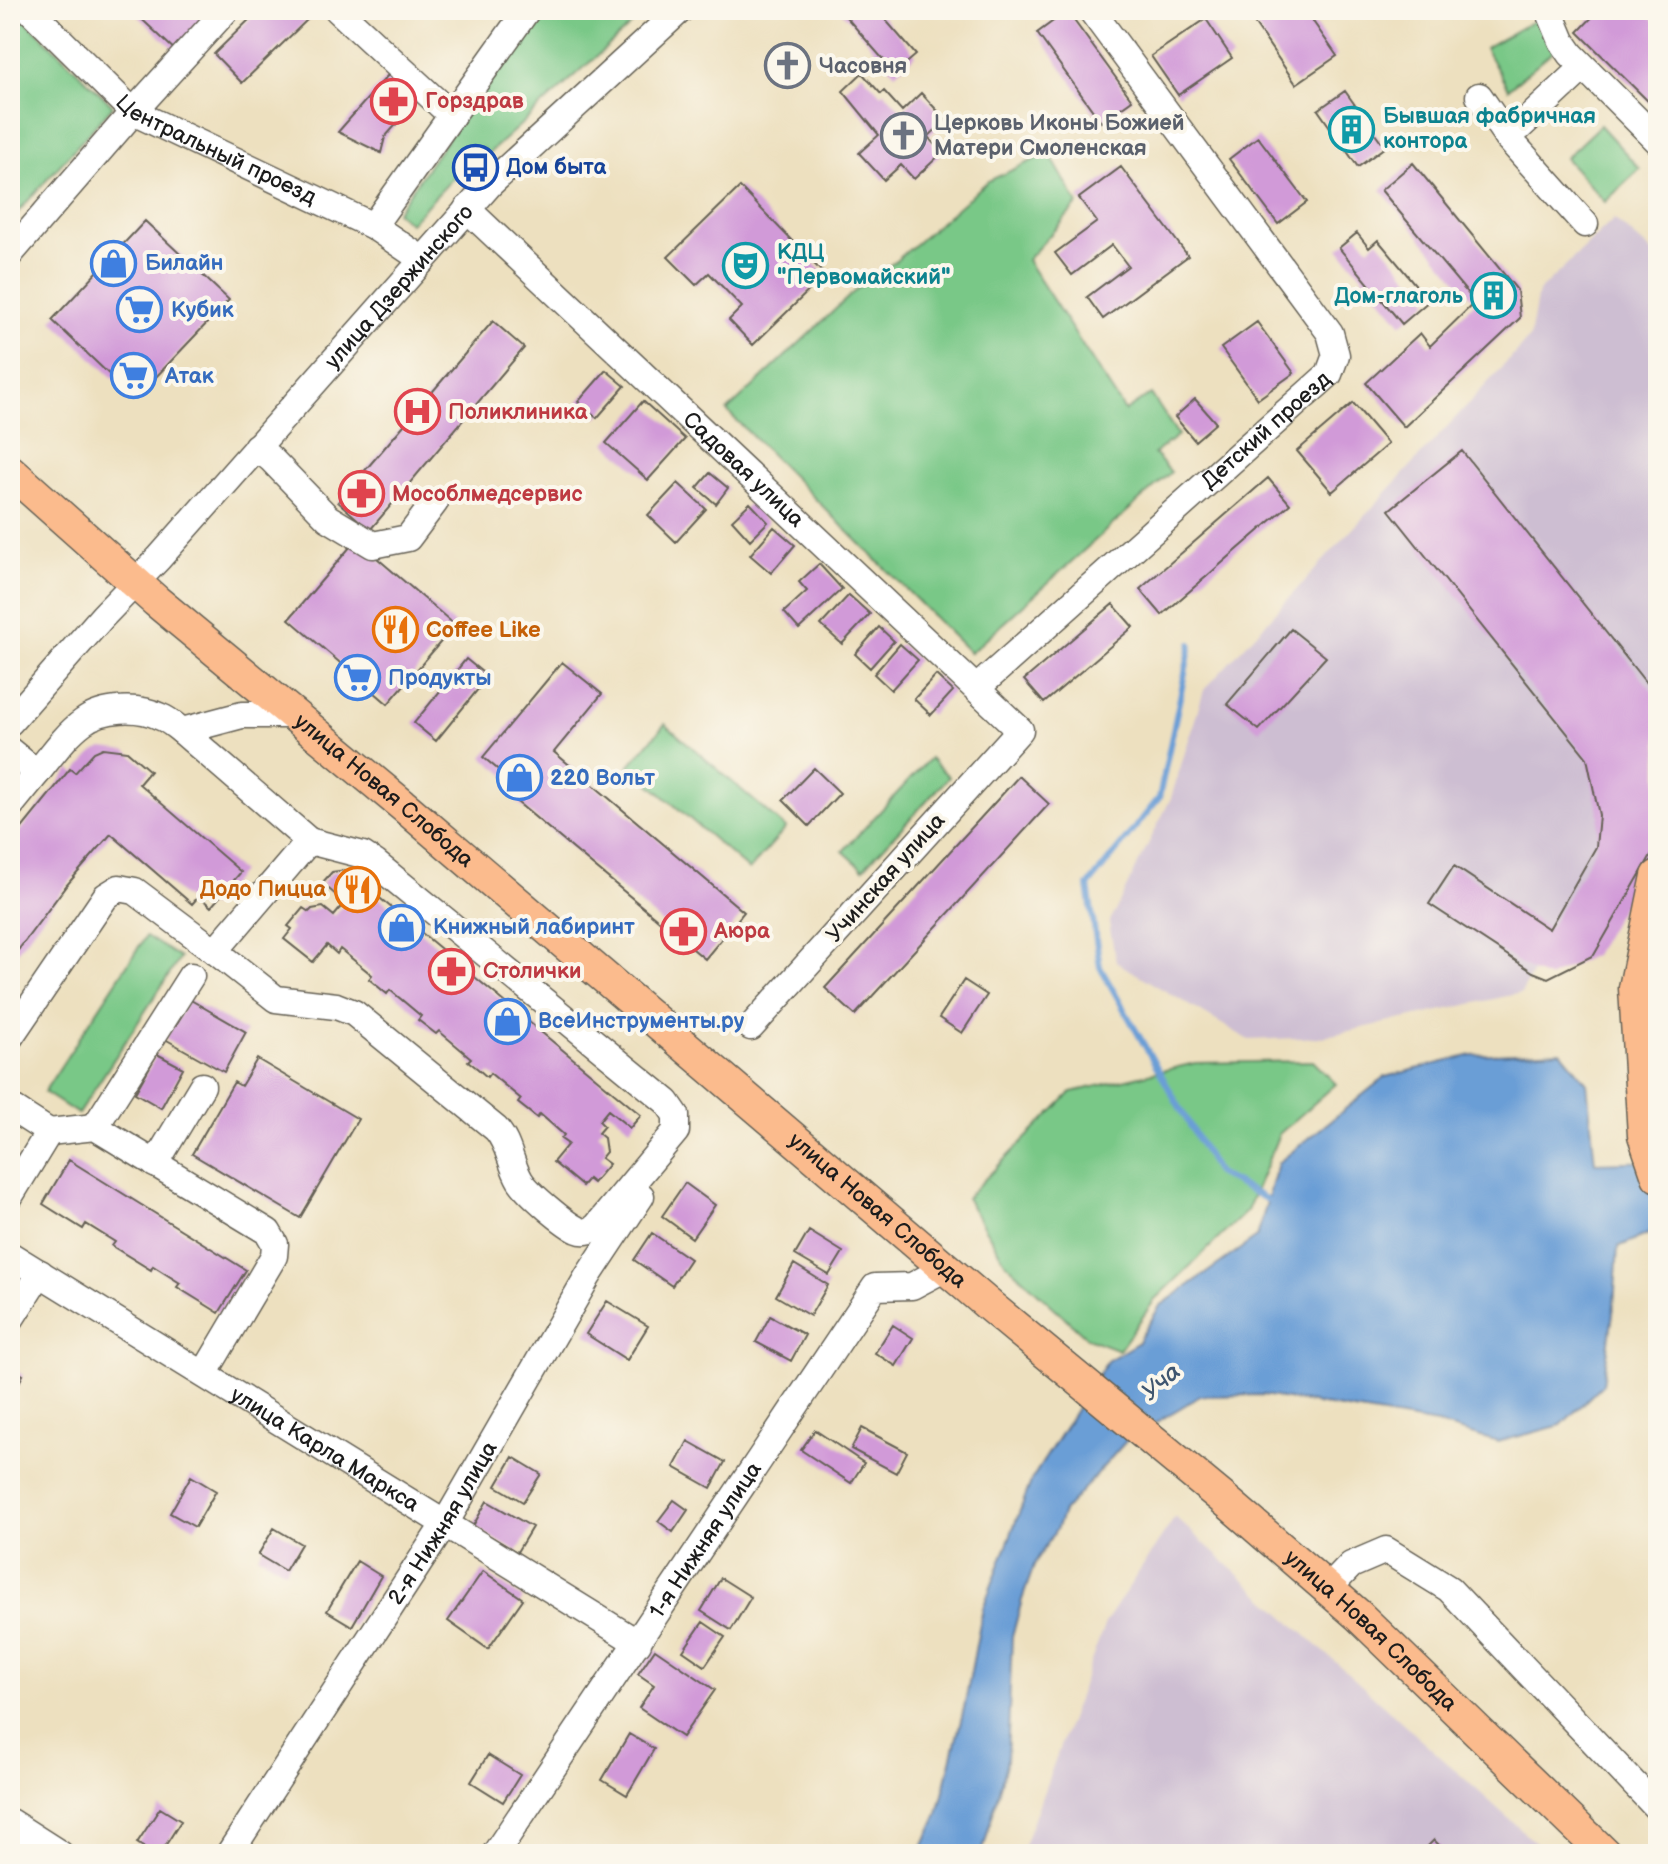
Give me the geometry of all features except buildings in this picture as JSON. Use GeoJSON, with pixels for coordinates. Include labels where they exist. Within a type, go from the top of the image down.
{"type":"FeatureCollection","features":[{"type":"Feature","properties":{"kind":"main road"},"geometry":{"type":"LineString","coordinates":[[10,471],[135,583]]}},
{"type":"Feature","properties":{"kind":"main road","name":"улица Новая Слобода"},"geometry":{"type":"LineString","coordinates":[[135,583],[1328,1589],[1605,1854]]}},
{"type":"Feature","properties":{"kind":"main road"},"geometry":{"type":"LineString","coordinates":[[1658,876],[1635,988],[1644,1135],[1658,1176]]}},
{"type":"Feature","properties":{"kind":"street","name":"Центральный проезд"},"geometry":{"type":"LineString","coordinates":[[30,10],[133,112],[373,226],[423,260]]}},
{"type":"Feature","properties":{"kind":"street"},"geometry":{"type":"LineString","coordinates":[[338,10],[451,115]]}},
{"type":"Feature","properties":{"kind":"street"},"geometry":{"type":"LineString","coordinates":[[373,226],[527,10]]}},
{"type":"Feature","properties":{"kind":"street","name":"улица Дзержинского"},"geometry":{"type":"LineString","coordinates":[[10,722],[467,209],[508,167],[680,10]]}},
{"type":"Feature","properties":{"kind":"street","name":"Детский проезд"},"geometry":{"type":"LineString","coordinates":[[978,687],[1329,374],[1336,355],[1330,333],[1091,10]]}},
{"type":"Feature","properties":{"kind":"street"},"geometry":{"type":"LineString","coordinates":[[1549,10],[1562,41],[1583,68],[1658,141]]}},
{"type":"Feature","properties":{"kind":"street"},"geometry":{"type":"LineString","coordinates":[[10,254],[216,13]]}},
{"type":"Feature","properties":{"kind":"street"},"geometry":{"type":"LineString","coordinates":[[1508,138],[1583,68]]}},
{"type":"Feature","properties":{"kind":"street"},"geometry":{"type":"LineString","coordinates":[[1479,96],[1508,138],[1585,224]]}},
{"type":"Feature","properties":{"kind":"street","name":"Садовая улица"},"geometry":{"type":"LineString","coordinates":[[467,209],[978,687],[1020,730]]}},
{"type":"Feature","properties":{"kind":"street"},"geometry":{"type":"LineString","coordinates":[[256,447],[328,518],[373,545],[408,538],[435,502]]}},
{"type":"Feature","properties":{"kind":"street"},"geometry":{"type":"LineString","coordinates":[[10,806],[69,734],[94,715],[118,710],[142,711],[162,717],[309,841],[363,855],[375,863],[667,1102],[676,1115],[676,1131],[596,1227],[587,1232],[576,1229],[528,1190],[496,1129],[354,1013],[336,1006],[276,999],[135,891],[119,888],[106,896],[10,1037]]}},
{"type":"Feature","properties":{"kind":"street"},"geometry":{"type":"LineString","coordinates":[[182,731],[242,715],[295,715]]}},
{"type":"Feature","properties":{"kind":"street","name":"Учинская улица"},"geometry":{"type":"LineString","coordinates":[[751,1027],[1020,730]]}},
{"type":"Feature","properties":{"kind":"street"},"geometry":{"type":"LineString","coordinates":[[10,751],[37,773]]}},
{"type":"Feature","properties":{"kind":"street"},"geometry":{"type":"LineString","coordinates":[[215,951],[309,841]]}},
{"type":"Feature","properties":{"kind":"street"},"geometry":{"type":"LineString","coordinates":[[95,1127],[191,976]]}},
{"type":"Feature","properties":{"kind":"street"},"geometry":{"type":"LineString","coordinates":[[155,1164],[202,1086]]}},
{"type":"Feature","properties":{"kind":"street"},"geometry":{"type":"LineString","coordinates":[[10,1107],[49,1132],[95,1127],[268,1232],[275,1244],[274,1256],[204,1374]]}},
{"type":"Feature","properties":{"kind":"street"},"geometry":{"type":"LineString","coordinates":[[10,1196],[49,1132]]}},
{"type":"Feature","properties":{"kind":"street","name":"2-я Нижняя улица"},"geometry":{"type":"LineString","coordinates":[[229,1854],[446,1522],[588,1276],[647,1187]]}},
{"type":"Feature","properties":{"kind":"street","name":"улица Карла Маркса"},"geometry":{"type":"LineString","coordinates":[[10,1255],[638,1643]]}},
{"type":"Feature","properties":{"kind":"street","name":"1-я Нижняя улица"},"geometry":{"type":"LineString","coordinates":[[495,1854],[875,1287],[912,1286],[946,1268]]}},
{"type":"Feature","properties":{"kind":"street"},"geometry":{"type":"LineString","coordinates":[[10,1320],[40,1273]]}},
{"type":"Feature","properties":{"kind":"street"},"geometry":{"type":"LineString","coordinates":[[1328,1589],[1351,1565],[1386,1550],[1449,1589],[1658,1809]]}},
{"type":"Feature","properties":{"kind":"street"},"geometry":{"type":"LineString","coordinates":[[10,1822],[60,1854]]}},
{"type":"Feature","properties":{"kind":"shaded area"},"geometry":{"type":"Polygon","coordinates":[[[1614,219],[1658,257],[1658,843],[1533,972],[1521,993],[1322,1037],[1249,1040],[1116,962],[1109,923],[1171,798],[1204,690],[1530,337],[1538,292],[1614,219]]]}},
{"type":"Feature","properties":{"kind":"shaded area"},"geometry":{"type":"Polygon","coordinates":[[[1175,1517],[1548,1854],[1021,1854],[1105,1623],[1175,1517]]]}},
{"type":"Feature","properties":{"kind":"green space"},"geometry":{"type":"Polygon","coordinates":[[[10,10],[15,10],[113,106],[10,221],[10,10]]]}},
{"type":"Feature","properties":{"kind":"green space"},"geometry":{"type":"Polygon","coordinates":[[[538,10],[648,10],[488,154],[482,148],[410,223],[396,212],[538,10]]]}},
{"type":"Feature","properties":{"kind":"green space"},"geometry":{"type":"Polygon","coordinates":[[[1537,19],[1554,50],[1508,89],[1485,48],[1537,19]]]}},
{"type":"Feature","properties":{"kind":"green space"},"geometry":{"type":"Polygon","coordinates":[[[1600,125],[1640,169],[1605,202],[1565,158],[1600,125]]]}},
{"type":"Feature","properties":{"kind":"green space"},"geometry":{"type":"Polygon","coordinates":[[[1049,153],[1078,204],[1027,260],[1125,411],[1151,394],[1178,435],[1154,454],[1171,472],[970,653],[727,411],[858,288],[897,260],[988,181],[1049,153]]]}},
{"type":"Feature","properties":{"kind":"green space"},"geometry":{"type":"Polygon","coordinates":[[[665,724],[786,828],[749,870],[629,766],[665,724]]]}},
{"type":"Feature","properties":{"kind":"green space"},"geometry":{"type":"Polygon","coordinates":[[[930,758],[949,777],[863,869],[843,851],[930,758]]]}},
{"type":"Feature","properties":{"kind":"green space"},"geometry":{"type":"Polygon","coordinates":[[[146,936],[180,958],[78,1114],[44,1092],[146,936]]]}},
{"type":"Feature","properties":{"kind":"green space"},"geometry":{"type":"Polygon","coordinates":[[[1313,1061],[1336,1084],[1279,1134],[1247,1211],[1154,1301],[1119,1350],[1087,1338],[1006,1263],[966,1198],[1072,1092],[1195,1063],[1313,1061]]]}},
{"type":"Feature","properties":{"kind":"water","name":"Уча"},"geometry":{"type":"Polygon","coordinates":[[[1561,1051],[1587,1083],[1595,1163],[1658,1161],[1658,1230],[1618,1247],[1614,1306],[1603,1384],[1561,1425],[1498,1442],[1437,1424],[1263,1395],[1200,1396],[1127,1440],[1063,1512],[1056,1530],[1035,1563],[1022,1600],[1012,1637],[1007,1760],[982,1854],[920,1854],[938,1814],[964,1708],[983,1608],[1032,1479],[1107,1361],[1137,1343],[1160,1306],[1257,1237],[1278,1163],[1385,1077],[1472,1055],[1561,1051]]]}},
{"type":"Feature","properties":{"kind":"waterway"},"geometry":{"type":"LineString","coordinates":[[1191,644],[1159,798],[1088,886],[1100,967],[1217,1173],[1268,1200]]}},
{"type":"Feature","properties":{"kind":"place","name":"Часовня"},"geometry":{"type":"Point","coordinates":[788,66]}},
{"type":"Feature","properties":{"kind":"place","name":"Горздрав"},"geometry":{"type":"Point","coordinates":[394,101]}},
{"type":"Feature","properties":{"kind":"place","name":"Бывшая фабричная контора"},"geometry":{"type":"Point","coordinates":[1352,129]}},
{"type":"Feature","properties":{"kind":"place","name":"Церковь Иконы Божией Матери Смоленская"},"geometry":{"type":"Point","coordinates":[903,136]}},
{"type":"Feature","properties":{"kind":"place","name":"Дом быта"},"geometry":{"type":"Point","coordinates":[475,167]}},
{"type":"Feature","properties":{"kind":"place","name":"Билайн"},"geometry":{"type":"Point","coordinates":[114,263]}},
{"type":"Feature","properties":{"kind":"place","name":"КДЦ \"Первомайский\""},"geometry":{"type":"Point","coordinates":[746,265]}},
{"type":"Feature","properties":{"kind":"place","name":"Дом-глаголь"},"geometry":{"type":"Point","coordinates":[1494,296]}},
{"type":"Feature","properties":{"kind":"place","name":"Кубик"},"geometry":{"type":"Point","coordinates":[140,310]}},
{"type":"Feature","properties":{"kind":"place","name":"Атак"},"geometry":{"type":"Point","coordinates":[134,376]}},
{"type":"Feature","properties":{"kind":"place","name":"Поликлиника"},"geometry":{"type":"Point","coordinates":[417,412]}},
{"type":"Feature","properties":{"kind":"place","name":"Мособлмедсервис"},"geometry":{"type":"Point","coordinates":[361,494]}},
{"type":"Feature","properties":{"kind":"place","name":"Coffee Like"},"geometry":{"type":"Point","coordinates":[395,630]}},
{"type":"Feature","properties":{"kind":"place","name":"Продукты"},"geometry":{"type":"Point","coordinates":[357,678]}},
{"type":"Feature","properties":{"kind":"place","name":"220 Вольт"},"geometry":{"type":"Point","coordinates":[519,778]}},
{"type":"Feature","properties":{"kind":"place","name":"Додо Пицца"},"geometry":{"type":"Point","coordinates":[357,889]}},
{"type":"Feature","properties":{"kind":"place","name":"Книжный лабиринт"},"geometry":{"type":"Point","coordinates":[402,927]}},
{"type":"Feature","properties":{"kind":"place","name":"Аюра"},"geometry":{"type":"Point","coordinates":[683,931]}},
{"type":"Feature","properties":{"kind":"place","name":"Столички"},"geometry":{"type":"Point","coordinates":[452,971]}},
{"type":"Feature","properties":{"kind":"place","name":"ВсеИнструменты.ру"},"geometry":{"type":"Point","coordinates":[507,1021]}}]}
